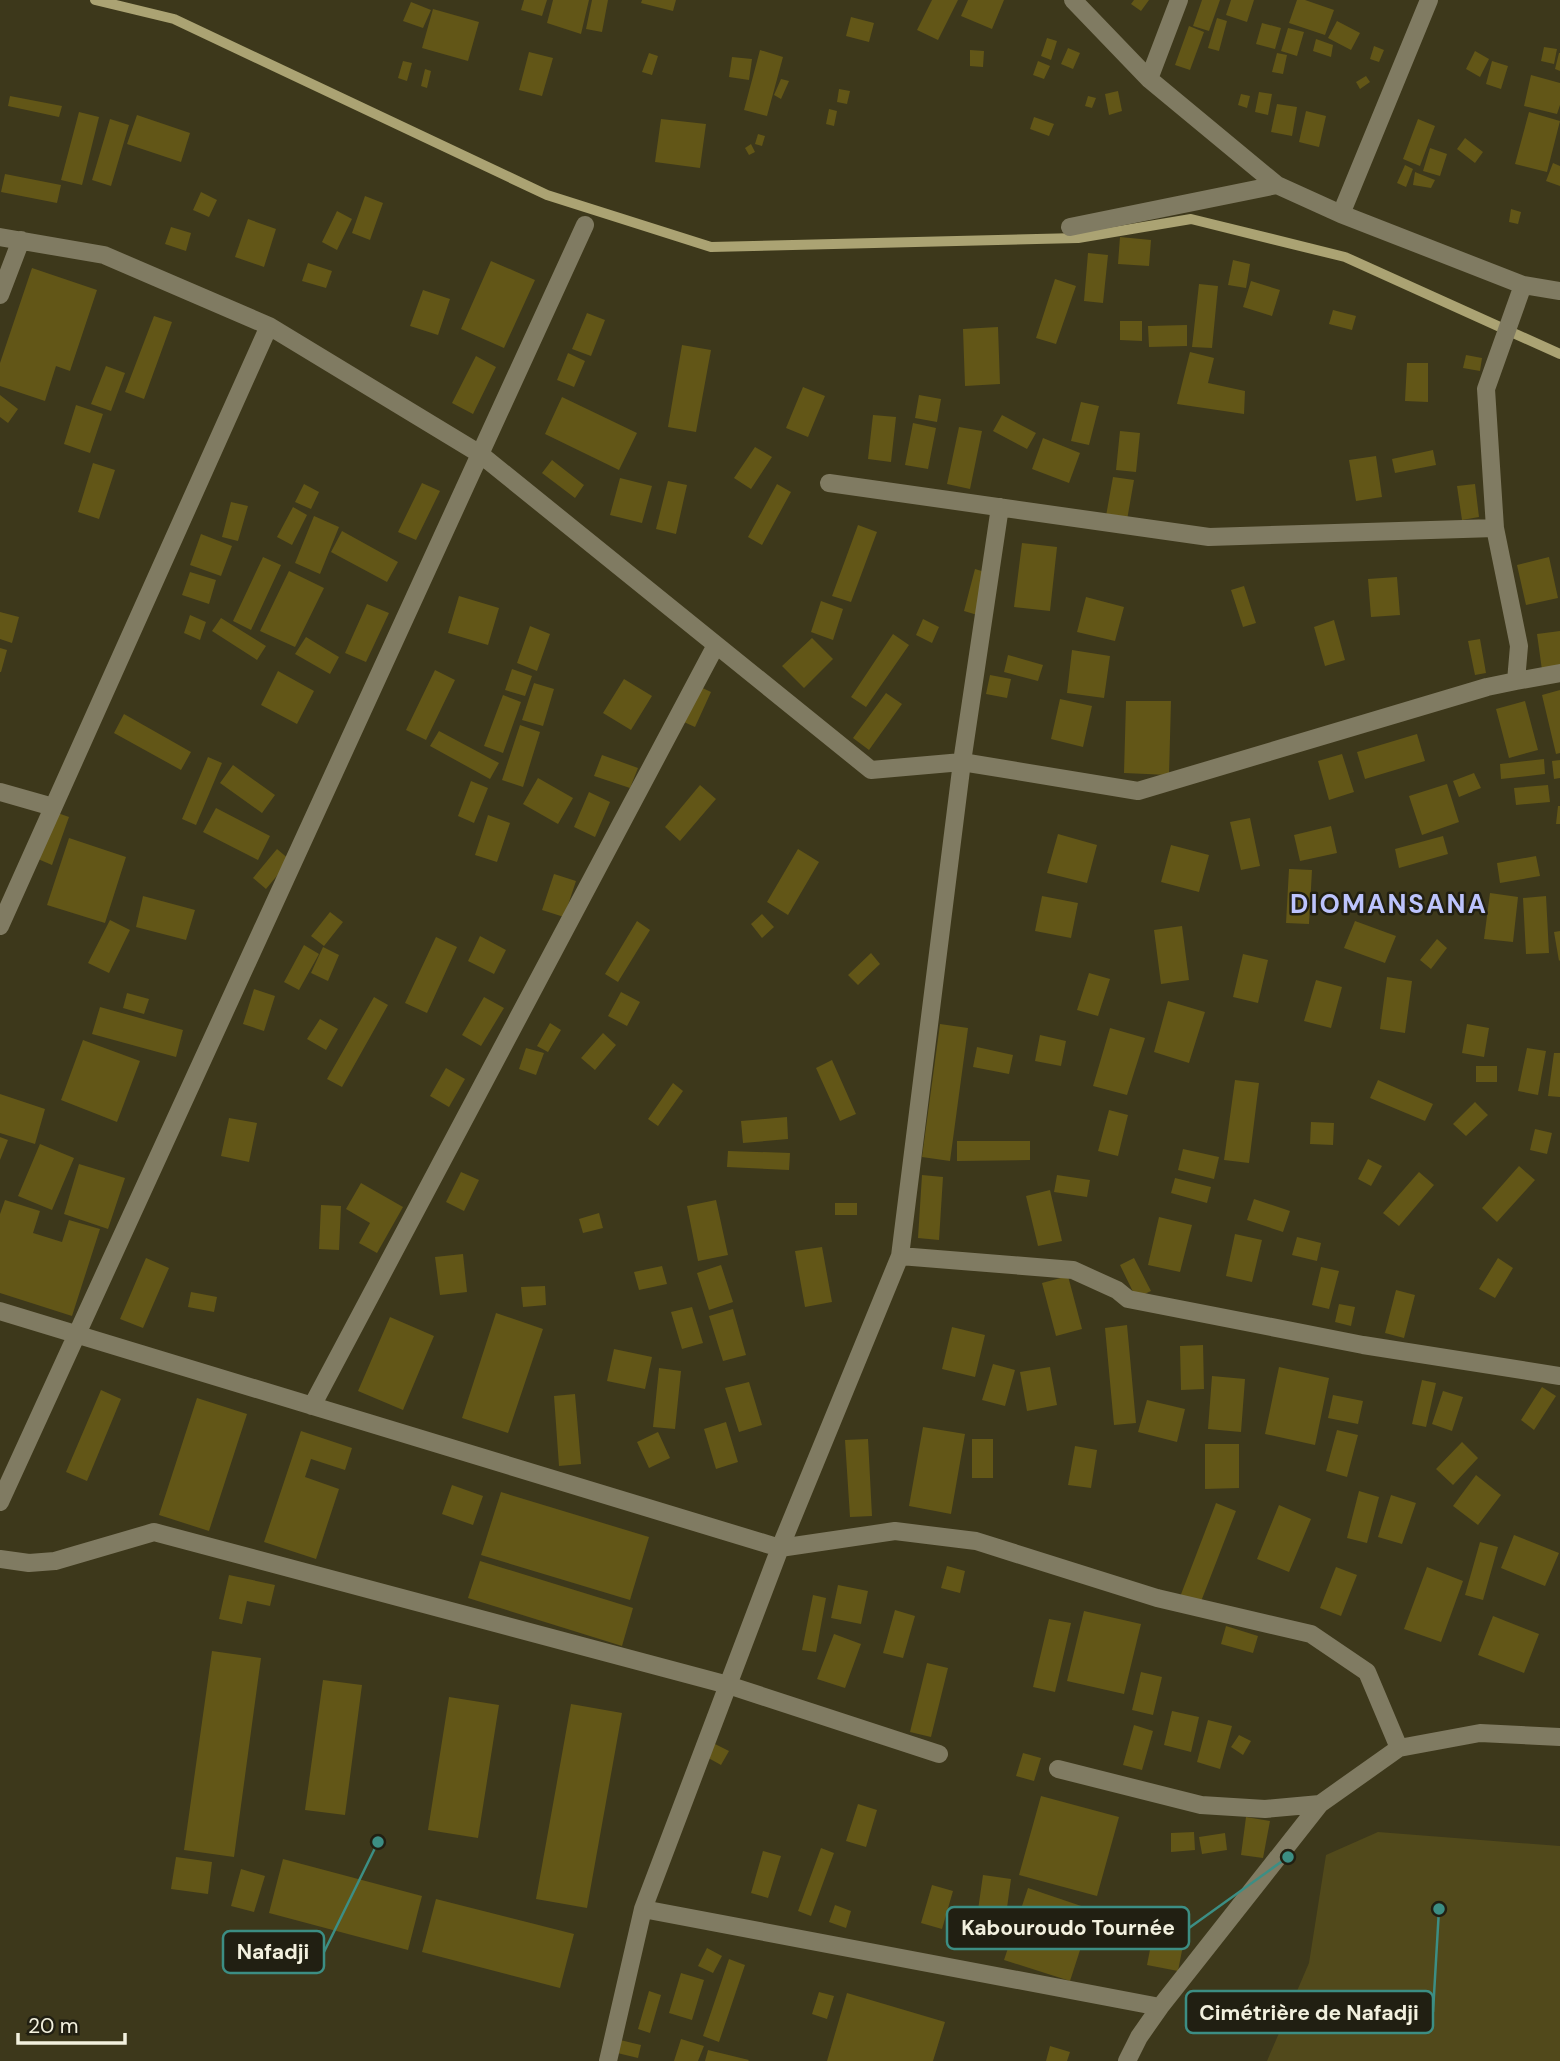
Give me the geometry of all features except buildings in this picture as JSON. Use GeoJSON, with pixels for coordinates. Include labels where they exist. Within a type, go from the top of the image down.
{"type":"FeatureCollection","features":[{"type":"Feature","properties":{"kind":"street"},"geometry":{"type":"LineString","coordinates":[[1073,0],[1149,79],[1277,185],[1341,215],[1523,285],[1560,291]]}},
{"type":"Feature","properties":{"kind":"street"},"geometry":{"type":"LineString","coordinates":[[1149,79],[1179,0]]}},
{"type":"Feature","properties":{"kind":"street"},"geometry":{"type":"LineString","coordinates":[[1341,215],[1429,0]]}},
{"type":"Feature","properties":{"kind":"street"},"geometry":{"type":"LineString","coordinates":[[1070,227],[1277,185]]}},
{"type":"Feature","properties":{"kind":"street"},"geometry":{"type":"LineString","coordinates":[[0,1502],[585,225]]}},
{"type":"Feature","properties":{"kind":"street"},"geometry":{"type":"LineString","coordinates":[[0,237],[104,255],[269,326],[480,454],[871,770],[962,762],[1138,791],[1487,687],[1560,673]]}},
{"type":"Feature","properties":{"kind":"street"},"geometry":{"type":"LineString","coordinates":[[0,295],[20,240]]}},
{"type":"Feature","properties":{"kind":"street"},"geometry":{"type":"LineString","coordinates":[[1516,681],[1519,646],[1495,528],[1486,389],[1523,285]]}},
{"type":"Feature","properties":{"kind":"street"},"geometry":{"type":"LineString","coordinates":[[0,926],[269,326]]}},
{"type":"Feature","properties":{"kind":"street"},"geometry":{"type":"LineString","coordinates":[[830,483],[1209,537],[1495,528]]}},
{"type":"Feature","properties":{"kind":"street"},"geometry":{"type":"LineString","coordinates":[[608,2061],[643,1909],[780,1548],[900,1256],[962,762],[1000,507]]}},
{"type":"Feature","properties":{"kind":"street"},"geometry":{"type":"LineString","coordinates":[[312,1406],[716,645]]}},
{"type":"Feature","properties":{"kind":"street"},"geometry":{"type":"LineString","coordinates":[[0,792],[53,807]]}},
{"type":"Feature","properties":{"kind":"street"},"geometry":{"type":"LineString","coordinates":[[900,1256],[1073,1270],[1117,1290],[1128,1299],[1363,1345],[1560,1376]]}},
{"type":"Feature","properties":{"kind":"street"},"geometry":{"type":"LineString","coordinates":[[0,1311],[780,1548],[894,1531],[975,1541],[1157,1598],[1311,1634],[1367,1672],[1399,1748]]}},
{"type":"Feature","properties":{"kind":"street"},"geometry":{"type":"LineString","coordinates":[[0,1559],[29,1563],[55,1561],[153,1532],[728,1685],[939,1754]]}},
{"type":"Feature","properties":{"kind":"street"},"geometry":{"type":"LineString","coordinates":[[1537,1736],[1560,1724]]}},
{"type":"Feature","properties":{"kind":"street"},"geometry":{"type":"LineString","coordinates":[[1127,2061],[1139,2037],[1160,2007],[1320,1804],[1399,1748],[1480,1733],[1560,1737]]}},
{"type":"Feature","properties":{"kind":"street"},"geometry":{"type":"LineString","coordinates":[[1058,1769],[1201,1805],[1265,1809],[1320,1804]]}},
{"type":"Feature","properties":{"kind":"street"},"geometry":{"type":"LineString","coordinates":[[643,1909],[1160,2007]]}},
{"type":"Feature","properties":{"kind":"shaded area"},"geometry":{"type":"Polygon","coordinates":[[[1378,1832],[1560,1846],[1560,2061],[1267,2061],[1309,1963],[1326,1855],[1378,1832]]]}},
{"type":"Feature","properties":{"kind":"waterway"},"geometry":{"type":"LineString","coordinates":[[95,0],[174,19],[547,195],[711,247],[1078,238],[1191,219],[1345,257],[1560,354]]}},
{"type":"Feature","properties":{"kind":"place","name":"Nafadji"},"geometry":{"type":"Point","coordinates":[378,1842]}},
{"type":"Feature","properties":{"kind":"place","name":"Kabouroudo Tournée"},"geometry":{"type":"Point","coordinates":[1288,1857]}},
{"type":"Feature","properties":{"kind":"place","name":"Cimétrière de Nafadji"},"geometry":{"type":"Point","coordinates":[1439,1909]}},
{"type":"Feature","properties":{"kind":"district","name":"DIOMANSANA"},"geometry":{"type":"Point","coordinates":[1389,904]}}]}
